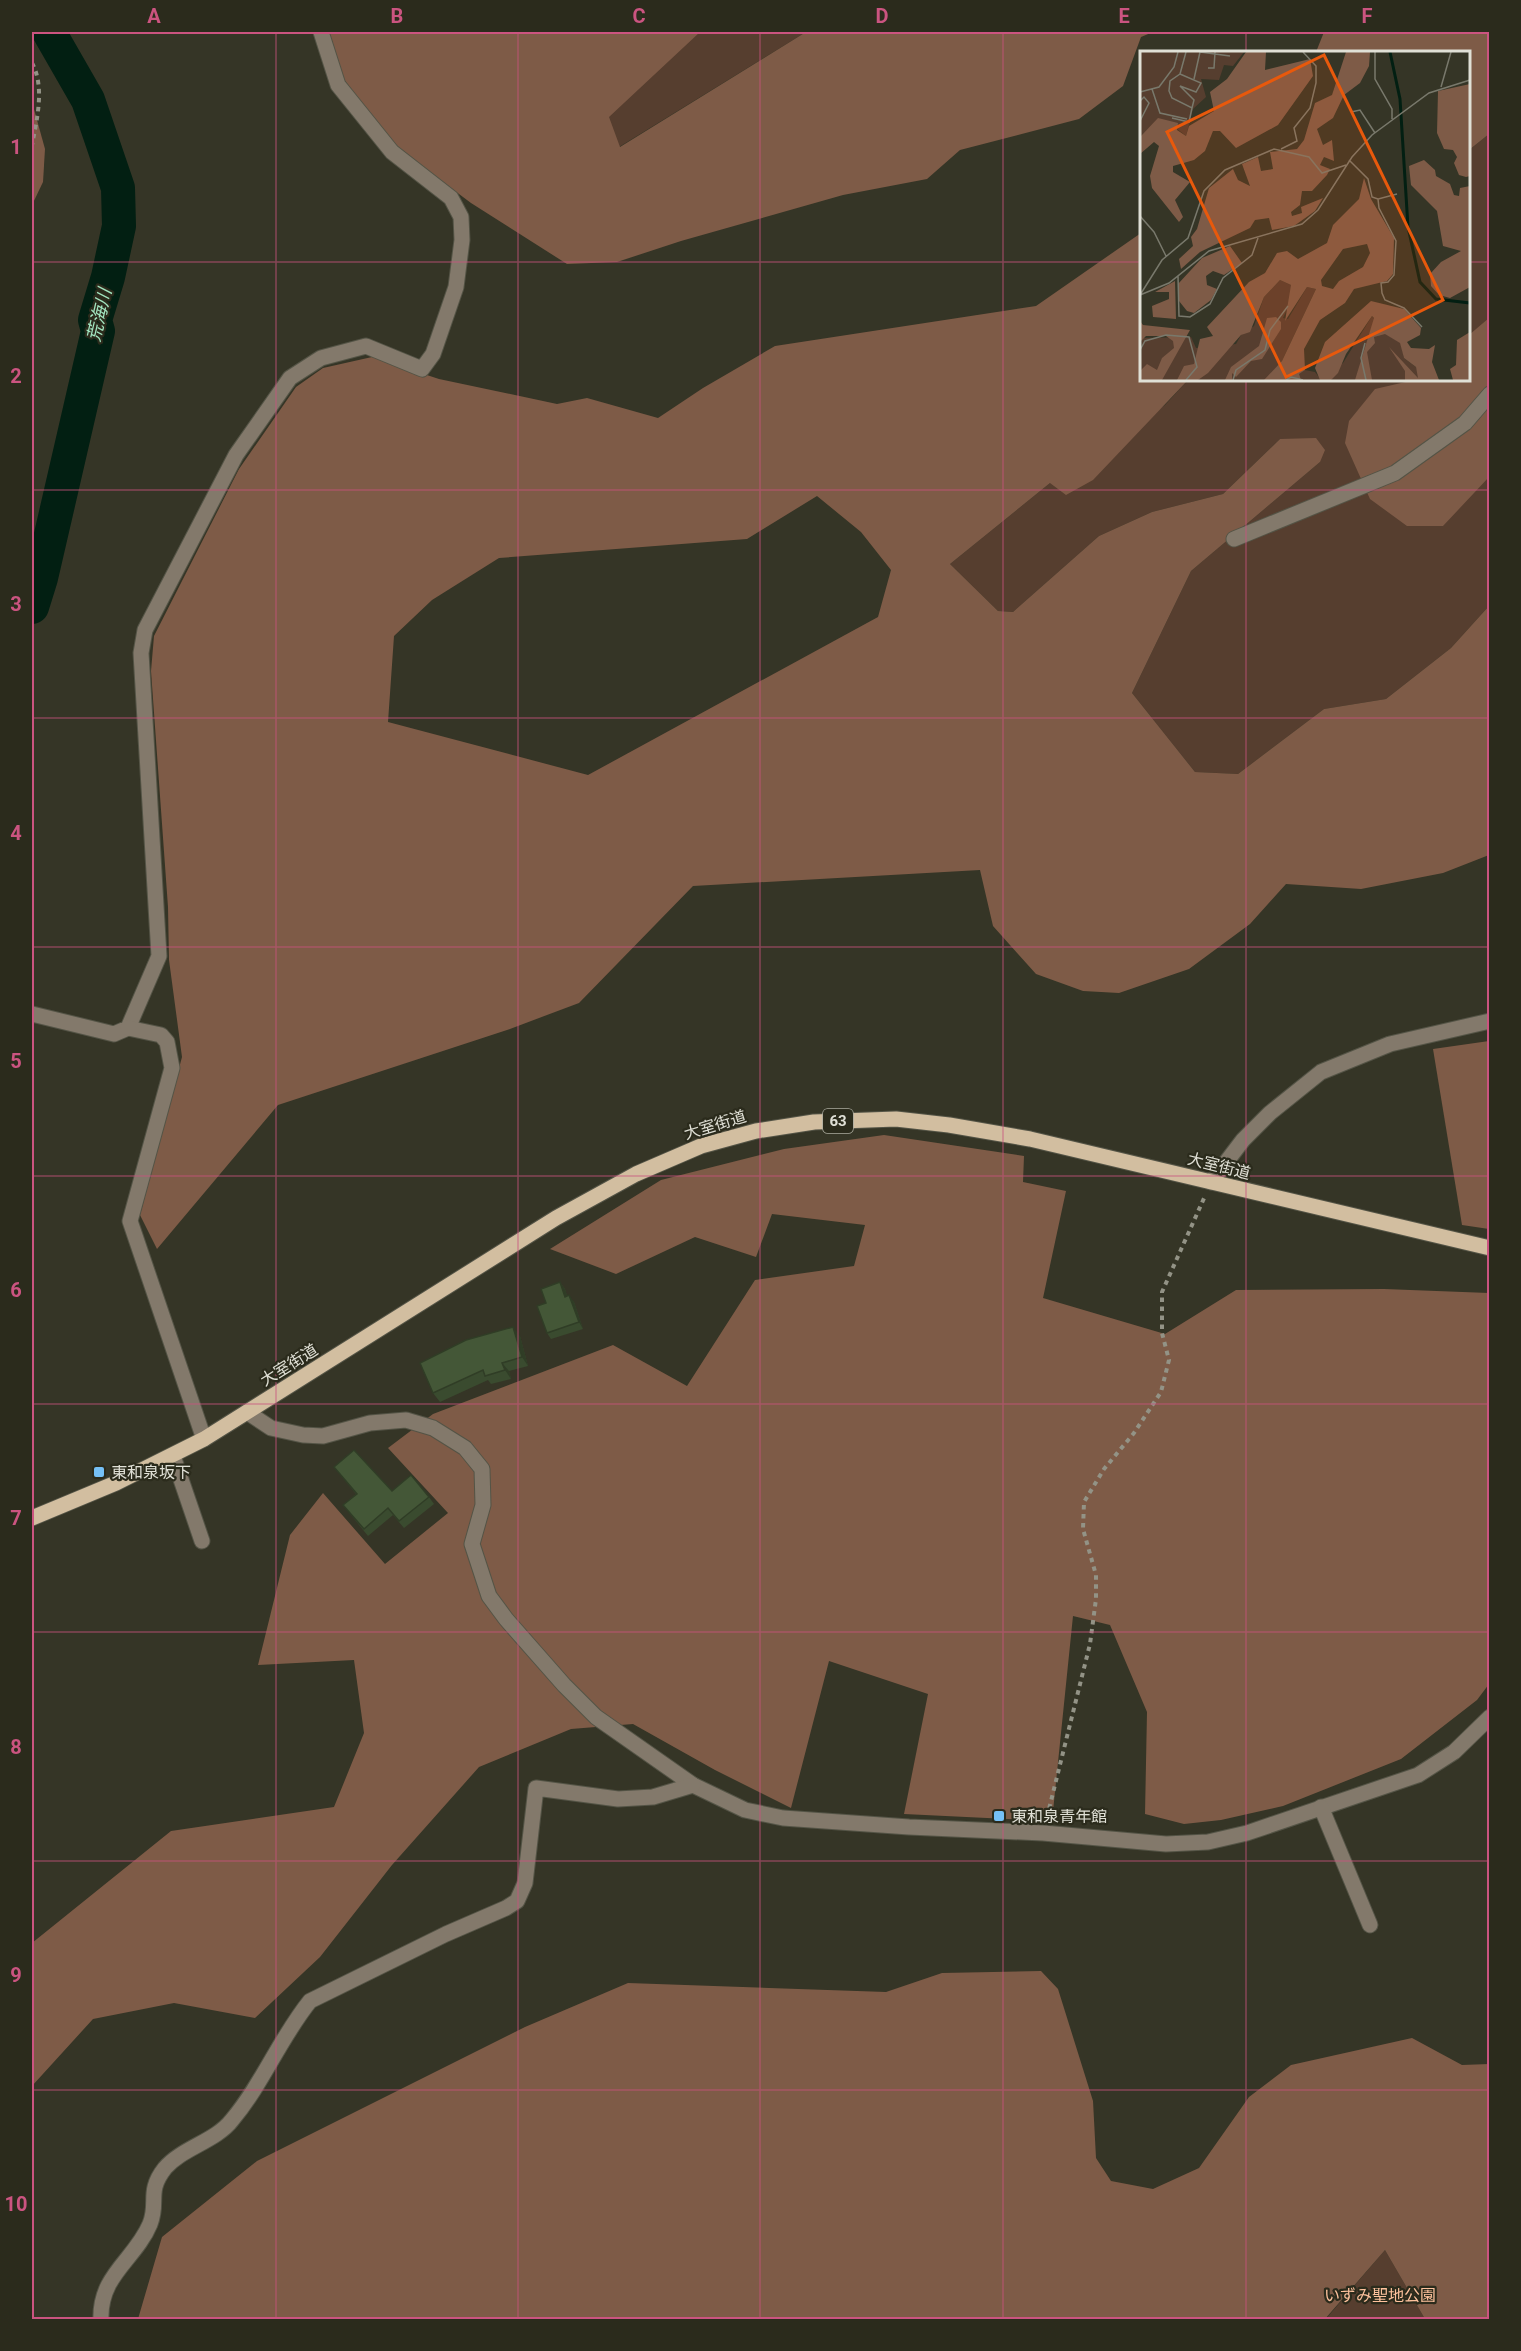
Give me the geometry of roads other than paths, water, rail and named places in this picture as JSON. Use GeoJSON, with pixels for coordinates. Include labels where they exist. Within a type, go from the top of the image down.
{"type":"FeatureCollection","features":[{"type":"Feature","properties":{"kind":"main road","name":"大室街道"},"geometry":{"type":"LineString","coordinates":[[32,1518],[116,1483],[204,1439],[556,1218],[636,1174],[701,1146],[756,1131],[814,1122],[896,1119],[949,1125],[1030,1139],[1490,1248]]}},
{"type":"Feature","properties":{"kind":"street"},"geometry":{"type":"LineString","coordinates":[[129,1028],[159,956],[141,653],[145,630],[236,455],[290,378],[321,358],[366,346],[422,369],[433,354],[456,287],[462,240],[461,217],[451,198],[392,152],[338,85],[321,32]]}},
{"type":"Feature","properties":{"kind":"street"},"geometry":{"type":"LineString","coordinates":[[1234,539],[1395,473],[1465,423],[1490,394]]}},
{"type":"Feature","properties":{"kind":"street"},"geometry":{"type":"LineString","coordinates":[[32,1014],[114,1034],[129,1028],[161,1035],[167,1042],[172,1068],[130,1221],[204,1439]]}},
{"type":"Feature","properties":{"kind":"street"},"geometry":{"type":"LineString","coordinates":[[1211,1182],[1249,1133],[1321,1072],[1390,1044],[1490,1021]]}},
{"type":"Feature","properties":{"kind":"street"},"geometry":{"type":"LineString","coordinates":[[248,1412],[271,1428],[303,1435],[323,1436],[370,1423],[406,1420],[433,1428],[465,1448],[482,1469],[483,1505],[472,1544],[489,1596],[506,1620],[596,1717],[693,1785],[745,1810],[783,1818],[909,1827],[1043,1833],[1166,1844],[1208,1842],[1247,1833],[1418,1775],[1454,1752],[1490,1717]]}},
{"type":"Feature","properties":{"kind":"street"},"geometry":{"type":"LineString","coordinates":[[173,1456],[202,1541]]}},
{"type":"Feature","properties":{"kind":"street"},"geometry":{"type":"LineString","coordinates":[[101,2319],[101,2303],[110,2280],[146,2233],[152,2219],[153,2187],[166,2167],[230,2123],[254,2092],[294,2020],[310,2001],[517,1901],[525,1882],[536,1788],[618,1799],[653,1797],[693,1785]]}},
{"type":"Feature","properties":{"kind":"street"},"geometry":{"type":"LineString","coordinates":[[1321,1807],[1370,1925]]}},
{"type":"Feature","properties":{"kind":"waterway","name":"荒海川"},"geometry":{"type":"LineString","coordinates":[[32,607],[41,578],[98,331],[95,320],[108,277],[119,226],[118,188],[88,100],[49,32]]}},
{"type":"Feature","properties":{"kind":"place","name":"東和泉坂下"},"geometry":{"type":"Point","coordinates":[99,1472]}},
{"type":"Feature","properties":{"kind":"place","name":"東和泉青年館"},"geometry":{"type":"Point","coordinates":[999,1816]}},
{"type":"Feature","properties":{"kind":"park label","name":"いずみ聖地公園"},"geometry":{"type":"Point","coordinates":[1380,2295]}}]}
